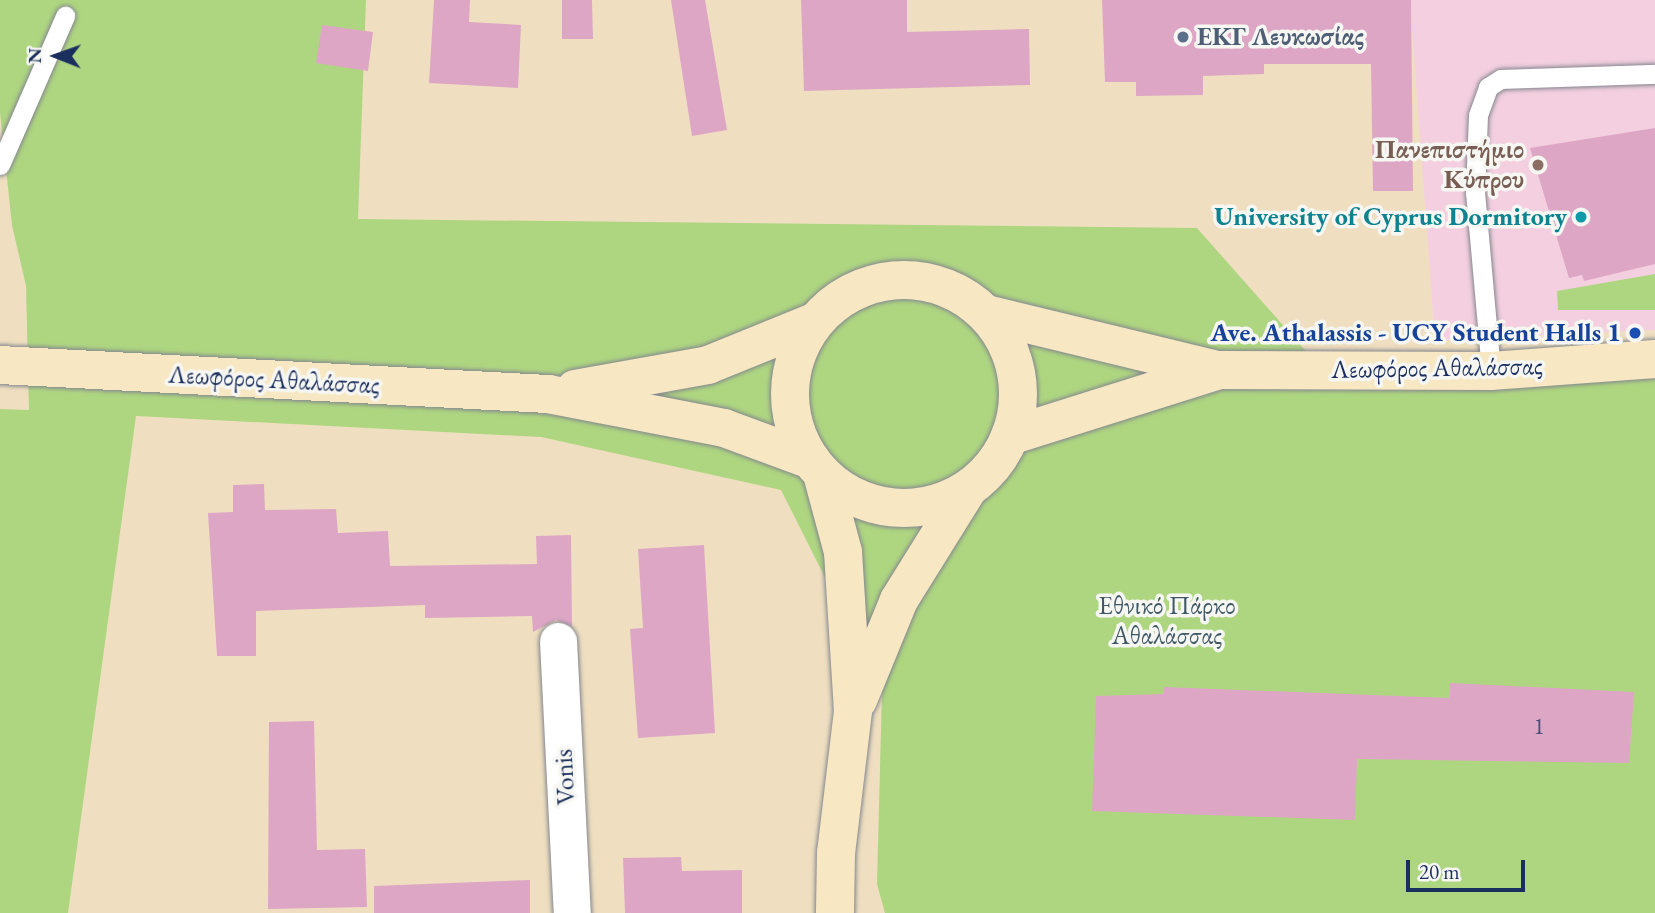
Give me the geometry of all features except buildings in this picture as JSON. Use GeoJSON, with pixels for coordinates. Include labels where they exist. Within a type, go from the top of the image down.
{"type":"FeatureCollection","features":[{"type":"Feature","properties":{"kind":"main road"},"geometry":{"type":"LineString","coordinates":[[816,467],[847,493],[877,505],[898,507],[939,502],[968,489],[986,474],[1010,436],[1017,404],[1016,372],[1005,341],[986,314],[940,285],[885,280],[834,302],[814,322],[795,360],[790,401],[800,441],[816,467],[844,552],[853,711],[835,853],[835,913]]}},
{"type":"Feature","properties":{"kind":"main road","name":"Λεωφόρος Αθαλάσσας"},"geometry":{"type":"LineString","coordinates":[[986,314],[1218,370],[1491,371],[1655,359]]}},
{"type":"Feature","properties":{"kind":"main road","name":"Λεωφόρος Αθαλάσσας"},"geometry":{"type":"LineString","coordinates":[[548,394],[708,365],[765,345],[814,322]]}},
{"type":"Feature","properties":{"kind":"main road","name":"Λεωφόρος Αθαλάσσας"},"geometry":{"type":"LineString","coordinates":[[0,365],[548,394],[724,428],[816,467]]}},
{"type":"Feature","properties":{"kind":"main road","name":"Λεωφόρος Αθαλάσσας"},"geometry":{"type":"LineString","coordinates":[[1010,436],[1218,370]]}},
{"type":"Feature","properties":{"kind":"main road"},"geometry":{"type":"LineString","coordinates":[[853,711],[899,600],[968,489]]}},
{"type":"Feature","properties":{"kind":"street","name":"Vonis"},"geometry":{"type":"LineString","coordinates":[[558,641],[572,913]]}},
{"type":"Feature","properties":{"kind":"lane"},"geometry":{"type":"LineString","coordinates":[[0,165],[65,16]]}},
{"type":"Feature","properties":{"kind":"lane"},"geometry":{"type":"LineString","coordinates":[[1491,371],[1475,193],[1478,115],[1488,87],[1501,79],[1655,74]]}},
{"type":"Feature","properties":{"kind":"shaded area","name":"Πανεπιστήμιο Κύπρου"},"geometry":{"type":"Polygon","coordinates":[[[1410,0],[1655,0],[1655,330],[1435,340],[1410,0]]]}},
{"type":"Feature","properties":{"kind":"green space","name":"Εθνικό Πάρκο Αθαλάσσας"},"geometry":{"type":"Polygon","coordinates":[[[0,0],[366,0],[358,219],[1197,228],[1334,383],[1655,379],[1655,913],[885,913],[877,884],[882,691],[781,490],[541,437],[136,416],[68,913],[0,913],[0,409],[29,410],[26,286],[12,225],[0,113],[0,0]]]}},
{"type":"Feature","properties":{"kind":"green space"},"geometry":{"type":"Polygon","coordinates":[[[1655,274],[1655,310],[1558,310],[1557,291],[1655,274]]]}},
{"type":"Feature","properties":{"kind":"place","name":"ΕΚΓ Λευκωσίας"},"geometry":{"type":"Point","coordinates":[1183,37]}},
{"type":"Feature","properties":{"kind":"place","name":"Πανεπιστήμιο Κύπρου"},"geometry":{"type":"Point","coordinates":[1538,165]}},
{"type":"Feature","properties":{"kind":"place","name":"University of Cyprus Dormitory"},"geometry":{"type":"Point","coordinates":[1581,217]}},
{"type":"Feature","properties":{"kind":"place","name":"Ave. Athalassis - UCY Student Halls 1"},"geometry":{"type":"Point","coordinates":[1635,333]}}]}
